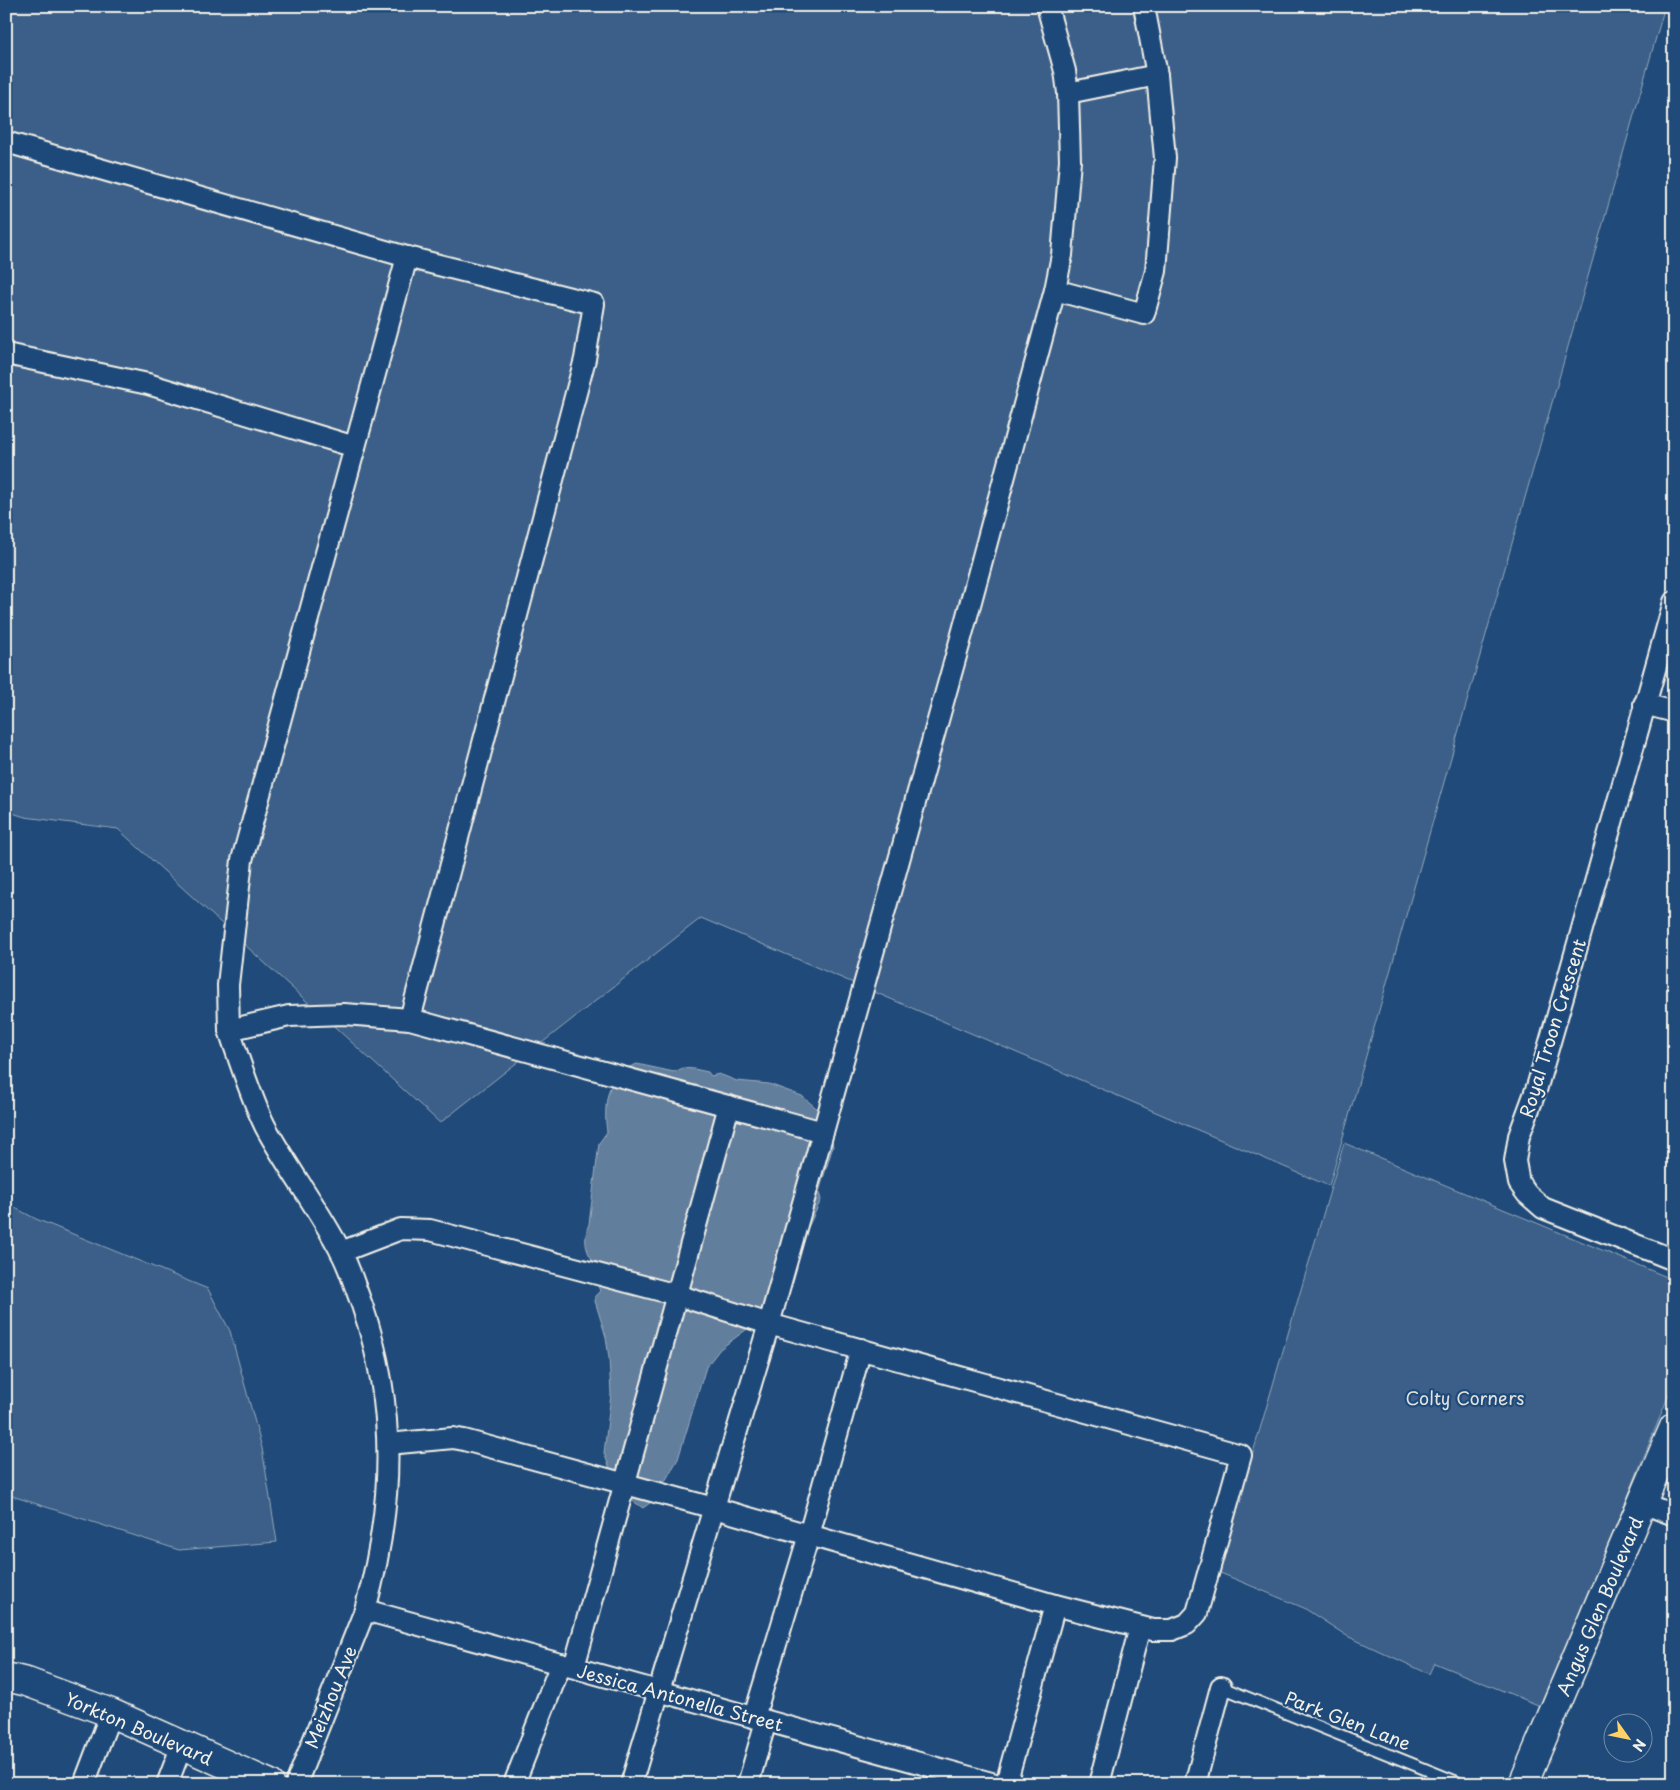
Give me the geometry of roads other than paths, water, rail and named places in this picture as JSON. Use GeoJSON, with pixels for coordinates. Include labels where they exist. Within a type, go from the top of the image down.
{"type":"FeatureCollection","features":[{"type":"Feature","properties":{"kind":"street"},"geometry":{"type":"LineString","coordinates":[[631,1784],[769,1324],[962,638],[1055,290],[1062,255],[1070,161],[1068,93],[1064,71],[1046,6]]}},
{"type":"Feature","properties":{"kind":"street"},"geometry":{"type":"LineString","coordinates":[[1055,290],[1144,314],[1156,271],[1164,158],[1157,75],[1144,6]]}},
{"type":"Feature","properties":{"kind":"street"},"geometry":{"type":"LineString","coordinates":[[1068,93],[1157,75]]}},
{"type":"Feature","properties":{"kind":"street"},"geometry":{"type":"LineString","coordinates":[[6,142],[407,256],[594,304],[585,359],[410,1020]]}},
{"type":"Feature","properties":{"kind":"street","name":"Meizhou Ave"},"geometry":{"type":"LineString","coordinates":[[296,1784],[365,1610],[383,1529],[388,1444],[383,1389],[372,1334],[341,1252],[266,1126],[249,1088],[229,1030],[228,985],[242,860],[407,256]]}},
{"type":"Feature","properties":{"kind":"street"},"geometry":{"type":"LineString","coordinates":[[6,354],[148,384],[355,447]]}},
{"type":"Feature","properties":{"kind":"street","name":"Royal Troon Crescent"},"geometry":{"type":"LineString","coordinates":[[1674,602],[1537,1088],[1520,1136],[1515,1161],[1519,1183],[1527,1194],[1543,1208],[1674,1260]]}},
{"type":"Feature","properties":{"kind":"street"},"geometry":{"type":"LineString","coordinates":[[1644,704],[1671,711],[1674,710]]}},
{"type":"Feature","properties":{"kind":"street"},"geometry":{"type":"LineString","coordinates":[[229,1030],[289,1016],[344,1014],[410,1020],[823,1132]]}},
{"type":"Feature","properties":{"kind":"street"},"geometry":{"type":"LineString","coordinates":[[514,1784],[567,1666],[624,1483],[729,1106]]}},
{"type":"Feature","properties":{"kind":"street"},"geometry":{"type":"LineString","coordinates":[[341,1252],[401,1229],[430,1230],[677,1295],[769,1324],[1241,1455],[1197,1613],[1187,1624],[1172,1630],[1153,1630],[1055,1605],[714,1508],[458,1439],[388,1444]]}},
{"type":"Feature","properties":{"kind":"street"},"geometry":{"type":"LineString","coordinates":[[748,1784],[760,1719],[861,1349]]}},
{"type":"Feature","properties":{"kind":"street","name":"Angus Glen Boulevard"},"geometry":{"type":"LineString","coordinates":[[1523,1784],[1674,1427]]}},
{"type":"Feature","properties":{"kind":"street"},"geometry":{"type":"LineString","coordinates":[[1642,1503],[1674,1515]]}},
{"type":"Feature","properties":{"kind":"street"},"geometry":{"type":"LineString","coordinates":[[1006,1784],[1055,1605]]}},
{"type":"Feature","properties":{"kind":"street","name":"Jessica Antonella Street"},"geometry":{"type":"LineString","coordinates":[[365,1610],[995,1784]]}},
{"type":"Feature","properties":{"kind":"street"},"geometry":{"type":"LineString","coordinates":[[1099,1784],[1140,1627]]}},
{"type":"Feature","properties":{"kind":"street","name":"Yorkton Boulevard"},"geometry":{"type":"LineString","coordinates":[[6,1678],[27,1682],[111,1713],[270,1784]]}},
{"type":"Feature","properties":{"kind":"street"},"geometry":{"type":"LineString","coordinates":[[1195,1784],[1221,1687]]}},
{"type":"Feature","properties":{"kind":"street"},"geometry":{"type":"LineString","coordinates":[[84,1784],[111,1713]]}},
{"type":"Feature","properties":{"kind":"street"},"geometry":{"type":"LineString","coordinates":[[167,1784],[182,1744]]}},
{"type":"Feature","properties":{"kind":"lane","name":"Park Glen Lane"},"geometry":{"type":"LineString","coordinates":[[1221,1687],[1462,1784]]}},
{"type":"Feature","properties":{"kind":"park label","name":"Colty Corners"},"geometry":{"type":"Point","coordinates":[1465,1397]}}]}
